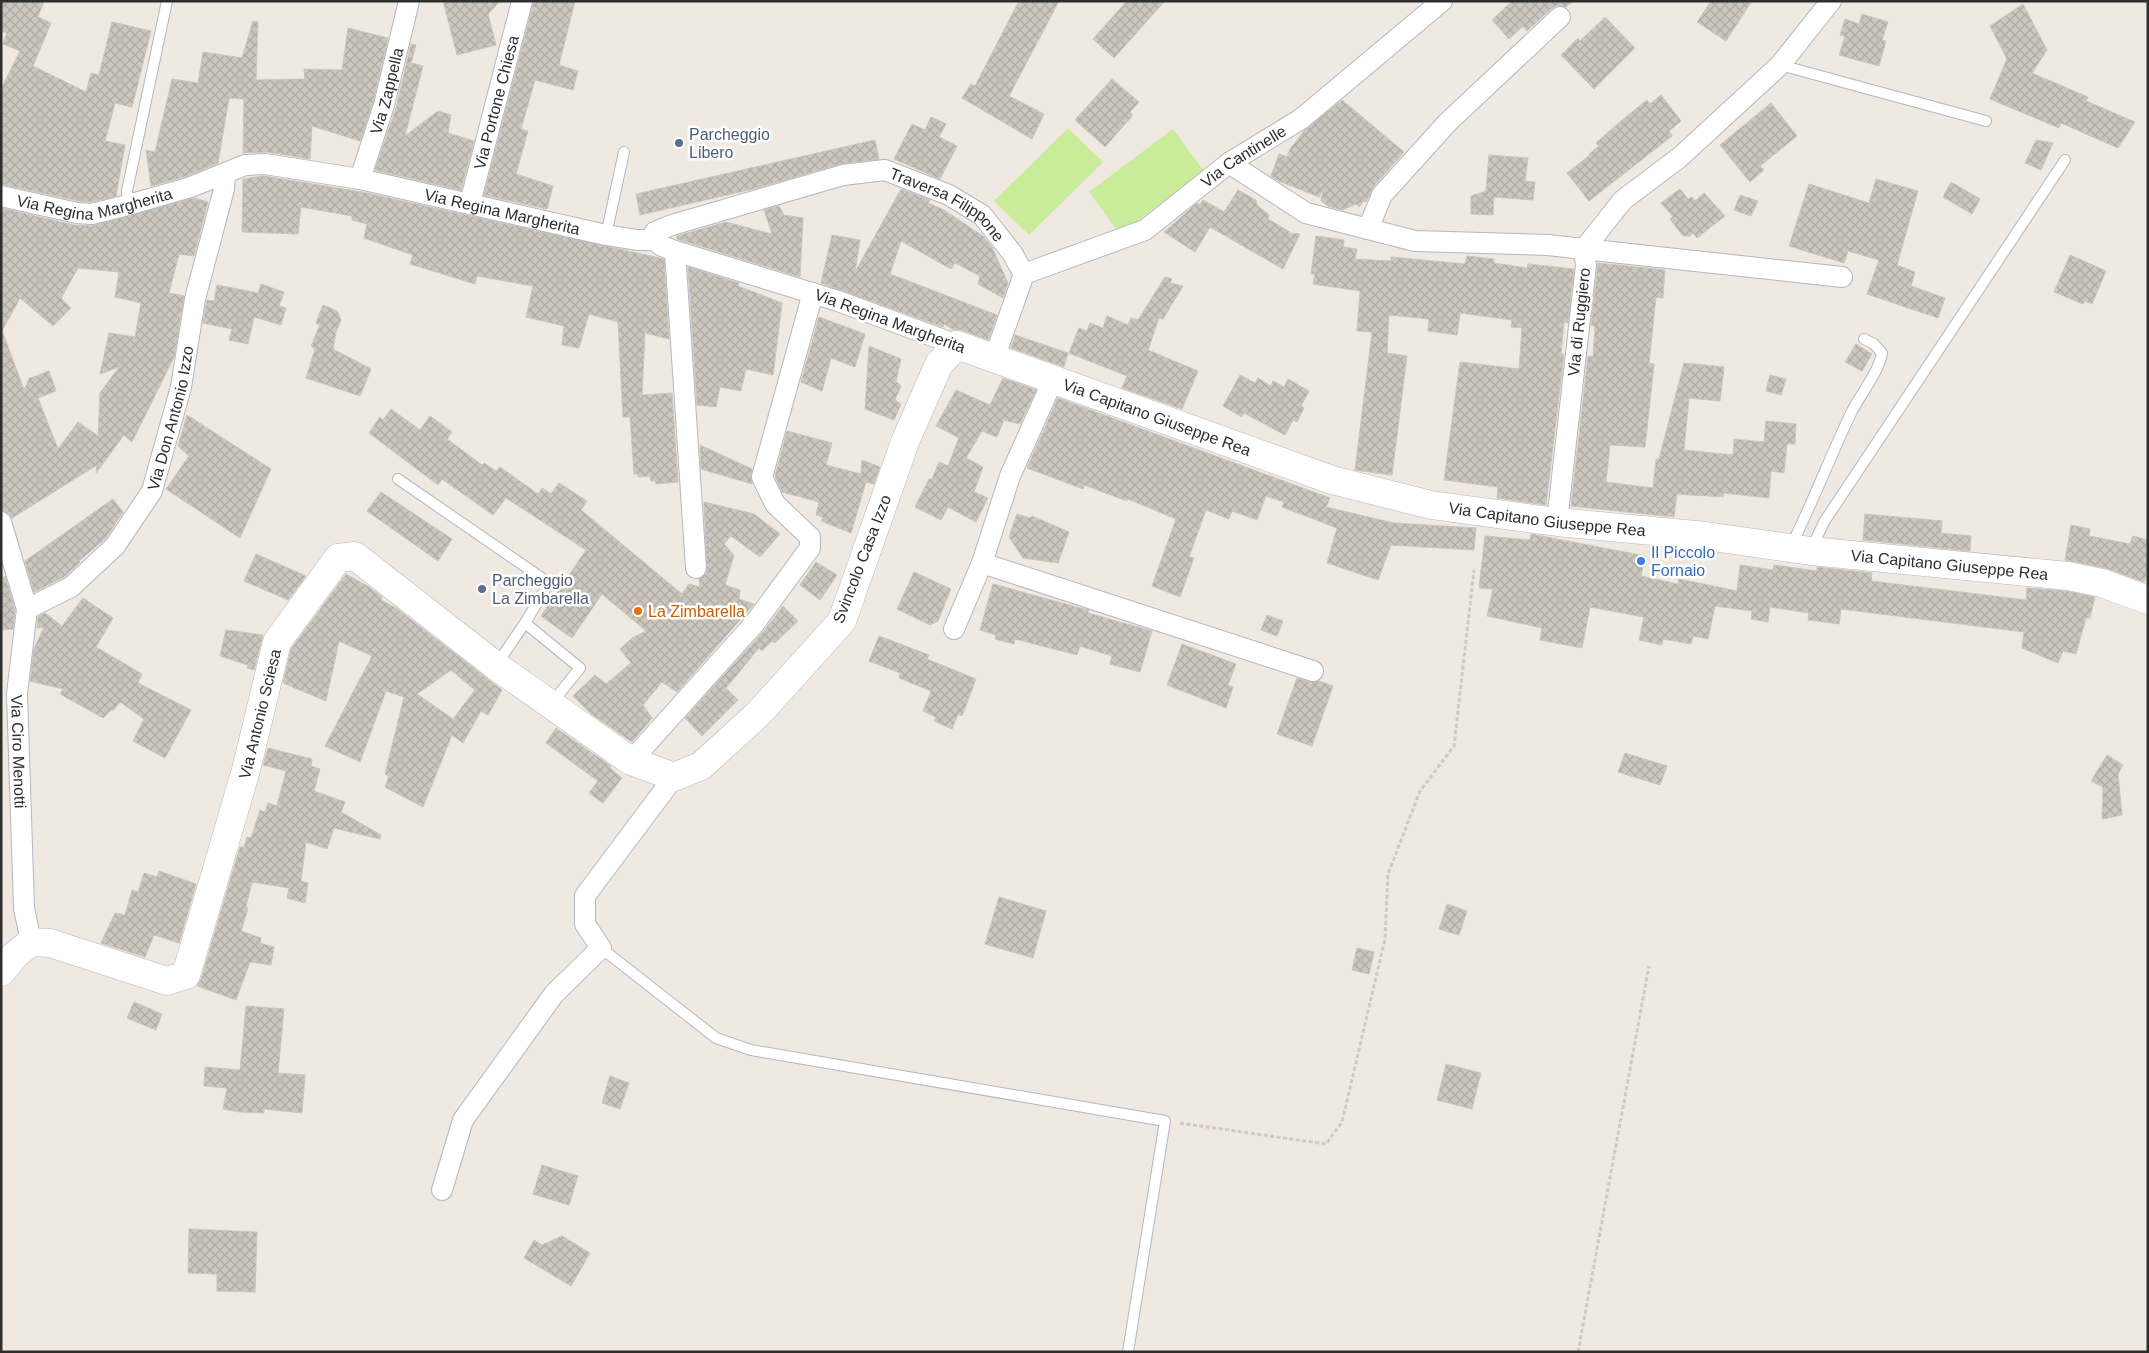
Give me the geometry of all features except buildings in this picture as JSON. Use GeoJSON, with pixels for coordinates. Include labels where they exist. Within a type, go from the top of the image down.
{"type":"FeatureCollection","features":[{"type":"Feature","properties":{"kind":"street","name":"Via Zappella"},"geometry":{"type":"LineString","coordinates":[[360,179],[384,105],[408,1]]}},
{"type":"Feature","properties":{"kind":"street","name":"Via Portone Chiesa"},"geometry":{"type":"LineString","coordinates":[[470,203],[522,1]]}},
{"type":"Feature","properties":{"kind":"street","name":"Via Cantinelle"},"geometry":{"type":"LineString","coordinates":[[1024,274],[1145,230],[1229,163],[1301,119],[1442,1]]}},
{"type":"Feature","properties":{"kind":"street"},"geometry":{"type":"LineString","coordinates":[[1584,249],[1622,200],[1680,156],[1780,65],[1831,1]]}},
{"type":"Feature","properties":{"kind":"street"},"geometry":{"type":"LineString","coordinates":[[1368,229],[1382,195],[1448,122],[1560,17]]}},
{"type":"Feature","properties":{"kind":"street","name":"Via di Ruggiero"},"geometry":{"type":"LineString","coordinates":[[1229,163],[1306,213],[1415,241],[1548,245],[1584,249],[1586,265],[1556,522]]}},
{"type":"Feature","properties":{"kind":"street","name":"Via Regina Margherita"},"geometry":{"type":"LineString","coordinates":[[1,196],[77,213],[92,214],[191,187],[245,165],[266,164],[360,179],[606,235],[637,240],[654,240],[662,246],[675,251],[813,293],[932,334],[994,359]]}},
{"type":"Feature","properties":{"kind":"street","name":"Traversa Filippone"},"geometry":{"type":"LineString","coordinates":[[654,240],[655,232],[681,222],[843,176],[885,170],[949,196],[982,215],[1012,253],[1024,274]]}},
{"type":"Feature","properties":{"kind":"street","name":"Via Don Antonio Izzo"},"geometry":{"type":"LineString","coordinates":[[27,609],[71,587],[115,546],[152,491],[181,387],[195,299],[224,189],[225,173]]}},
{"type":"Feature","properties":{"kind":"street"},"geometry":{"type":"LineString","coordinates":[[1584,249],[1842,277]]}},
{"type":"Feature","properties":{"kind":"street"},"geometry":{"type":"LineString","coordinates":[[675,251],[696,568]]}},
{"type":"Feature","properties":{"kind":"street"},"geometry":{"type":"LineString","coordinates":[[994,359],[1024,274]]}},
{"type":"Feature","properties":{"kind":"street"},"geometry":{"type":"LineString","coordinates":[[631,761],[754,624],[810,548],[810,537],[775,504],[762,477],[813,293]]}},
{"type":"Feature","properties":{"kind":"street","name":"Svincolo Casa Izzo"},"geometry":{"type":"LineString","coordinates":[[674,777],[701,766],[759,712],[842,621],[905,442],[939,364],[957,345]]}},
{"type":"Feature","properties":{"kind":"street","name":"Via Capitano Giuseppe Rea"},"geometry":{"type":"LineString","coordinates":[[994,359],[1323,476],[1370,491],[1431,505],[1556,522],[1706,536],[1800,549],[2068,576],[2102,583],[2148,600]]}},
{"type":"Feature","properties":{"kind":"street"},"geometry":{"type":"LineString","coordinates":[[954,629],[982,563],[1010,476],[1053,380]]}},
{"type":"Feature","properties":{"kind":"street","name":"Via Ciro Menotti"},"geometry":{"type":"LineString","coordinates":[[1,522],[27,609],[17,694],[24,908],[31,942]]}},
{"type":"Feature","properties":{"kind":"street","name":"Via Antonio Sciesa"},"geometry":{"type":"LineString","coordinates":[[31,942],[50,943],[167,981],[186,975],[246,770],[277,642],[338,558],[354,556],[496,666],[631,761],[674,777]]}},
{"type":"Feature","properties":{"kind":"street"},"geometry":{"type":"LineString","coordinates":[[982,563],[1313,671]]}},
{"type":"Feature","properties":{"kind":"street"},"geometry":{"type":"LineString","coordinates":[[442,1190],[463,1120],[554,994],[601,948],[585,924],[585,896],[674,777]]}},
{"type":"Feature","properties":{"kind":"street"},"geometry":{"type":"LineString","coordinates":[[1,972],[14,955],[31,942]]}},
{"type":"Feature","properties":{"kind":"lane"},"geometry":{"type":"LineString","coordinates":[[128,205],[127,191],[167,1]]}},
{"type":"Feature","properties":{"kind":"lane"},"geometry":{"type":"LineString","coordinates":[[1780,65],[1986,121]]}},
{"type":"Feature","properties":{"kind":"lane"},"geometry":{"type":"LineString","coordinates":[[606,235],[624,152]]}},
{"type":"Feature","properties":{"kind":"lane"},"geometry":{"type":"LineString","coordinates":[[1800,549],[1824,522],[2065,160]]}},
{"type":"Feature","properties":{"kind":"lane"},"geometry":{"type":"LineString","coordinates":[[1800,549],[1809,510],[1836,444],[1859,396],[1881,361],[1882,353],[1874,344],[1864,339]]}},
{"type":"Feature","properties":{"kind":"lane"},"geometry":{"type":"LineString","coordinates":[[398,479],[550,583],[496,666]]}},
{"type":"Feature","properties":{"kind":"lane"},"geometry":{"type":"LineString","coordinates":[[525,622],[580,668],[550,704]]}},
{"type":"Feature","properties":{"kind":"lane"},"geometry":{"type":"LineString","coordinates":[[601,948],[716,1038],[751,1050],[1165,1121],[1128,1352]]}},
{"type":"Feature","properties":{"kind":"path"},"geometry":{"type":"LineString","coordinates":[[1165,1121],[1326,1144],[1342,1122],[1385,938],[1388,874],[1420,791],[1454,746],[1474,570]]}},
{"type":"Feature","properties":{"kind":"path"},"geometry":{"type":"LineString","coordinates":[[1578,1352],[1649,966]]}},
{"type":"Feature","properties":{"kind":"green space"},"geometry":{"type":"Polygon","coordinates":[[[1068,128],[1103,162],[1029,235],[994,201],[1068,128]]]}},
{"type":"Feature","properties":{"kind":"green space"},"geometry":{"type":"Polygon","coordinates":[[[1173,129],[1204,171],[1120,234],[1089,192],[1173,129]]]}},
{"type":"Feature","properties":{"kind":"place","name":"Parcheggio Libero"},"geometry":{"type":"Point","coordinates":[679,143]}},
{"type":"Feature","properties":{"kind":"place","name":"Il Piccolo Fornaio"},"geometry":{"type":"Point","coordinates":[1641,561]}},
{"type":"Feature","properties":{"kind":"place","name":"Parcheggio La Zimbarella"},"geometry":{"type":"Point","coordinates":[482,589]}},
{"type":"Feature","properties":{"kind":"place","name":"La Zimbarella"},"geometry":{"type":"Point","coordinates":[638,611]}}]}
